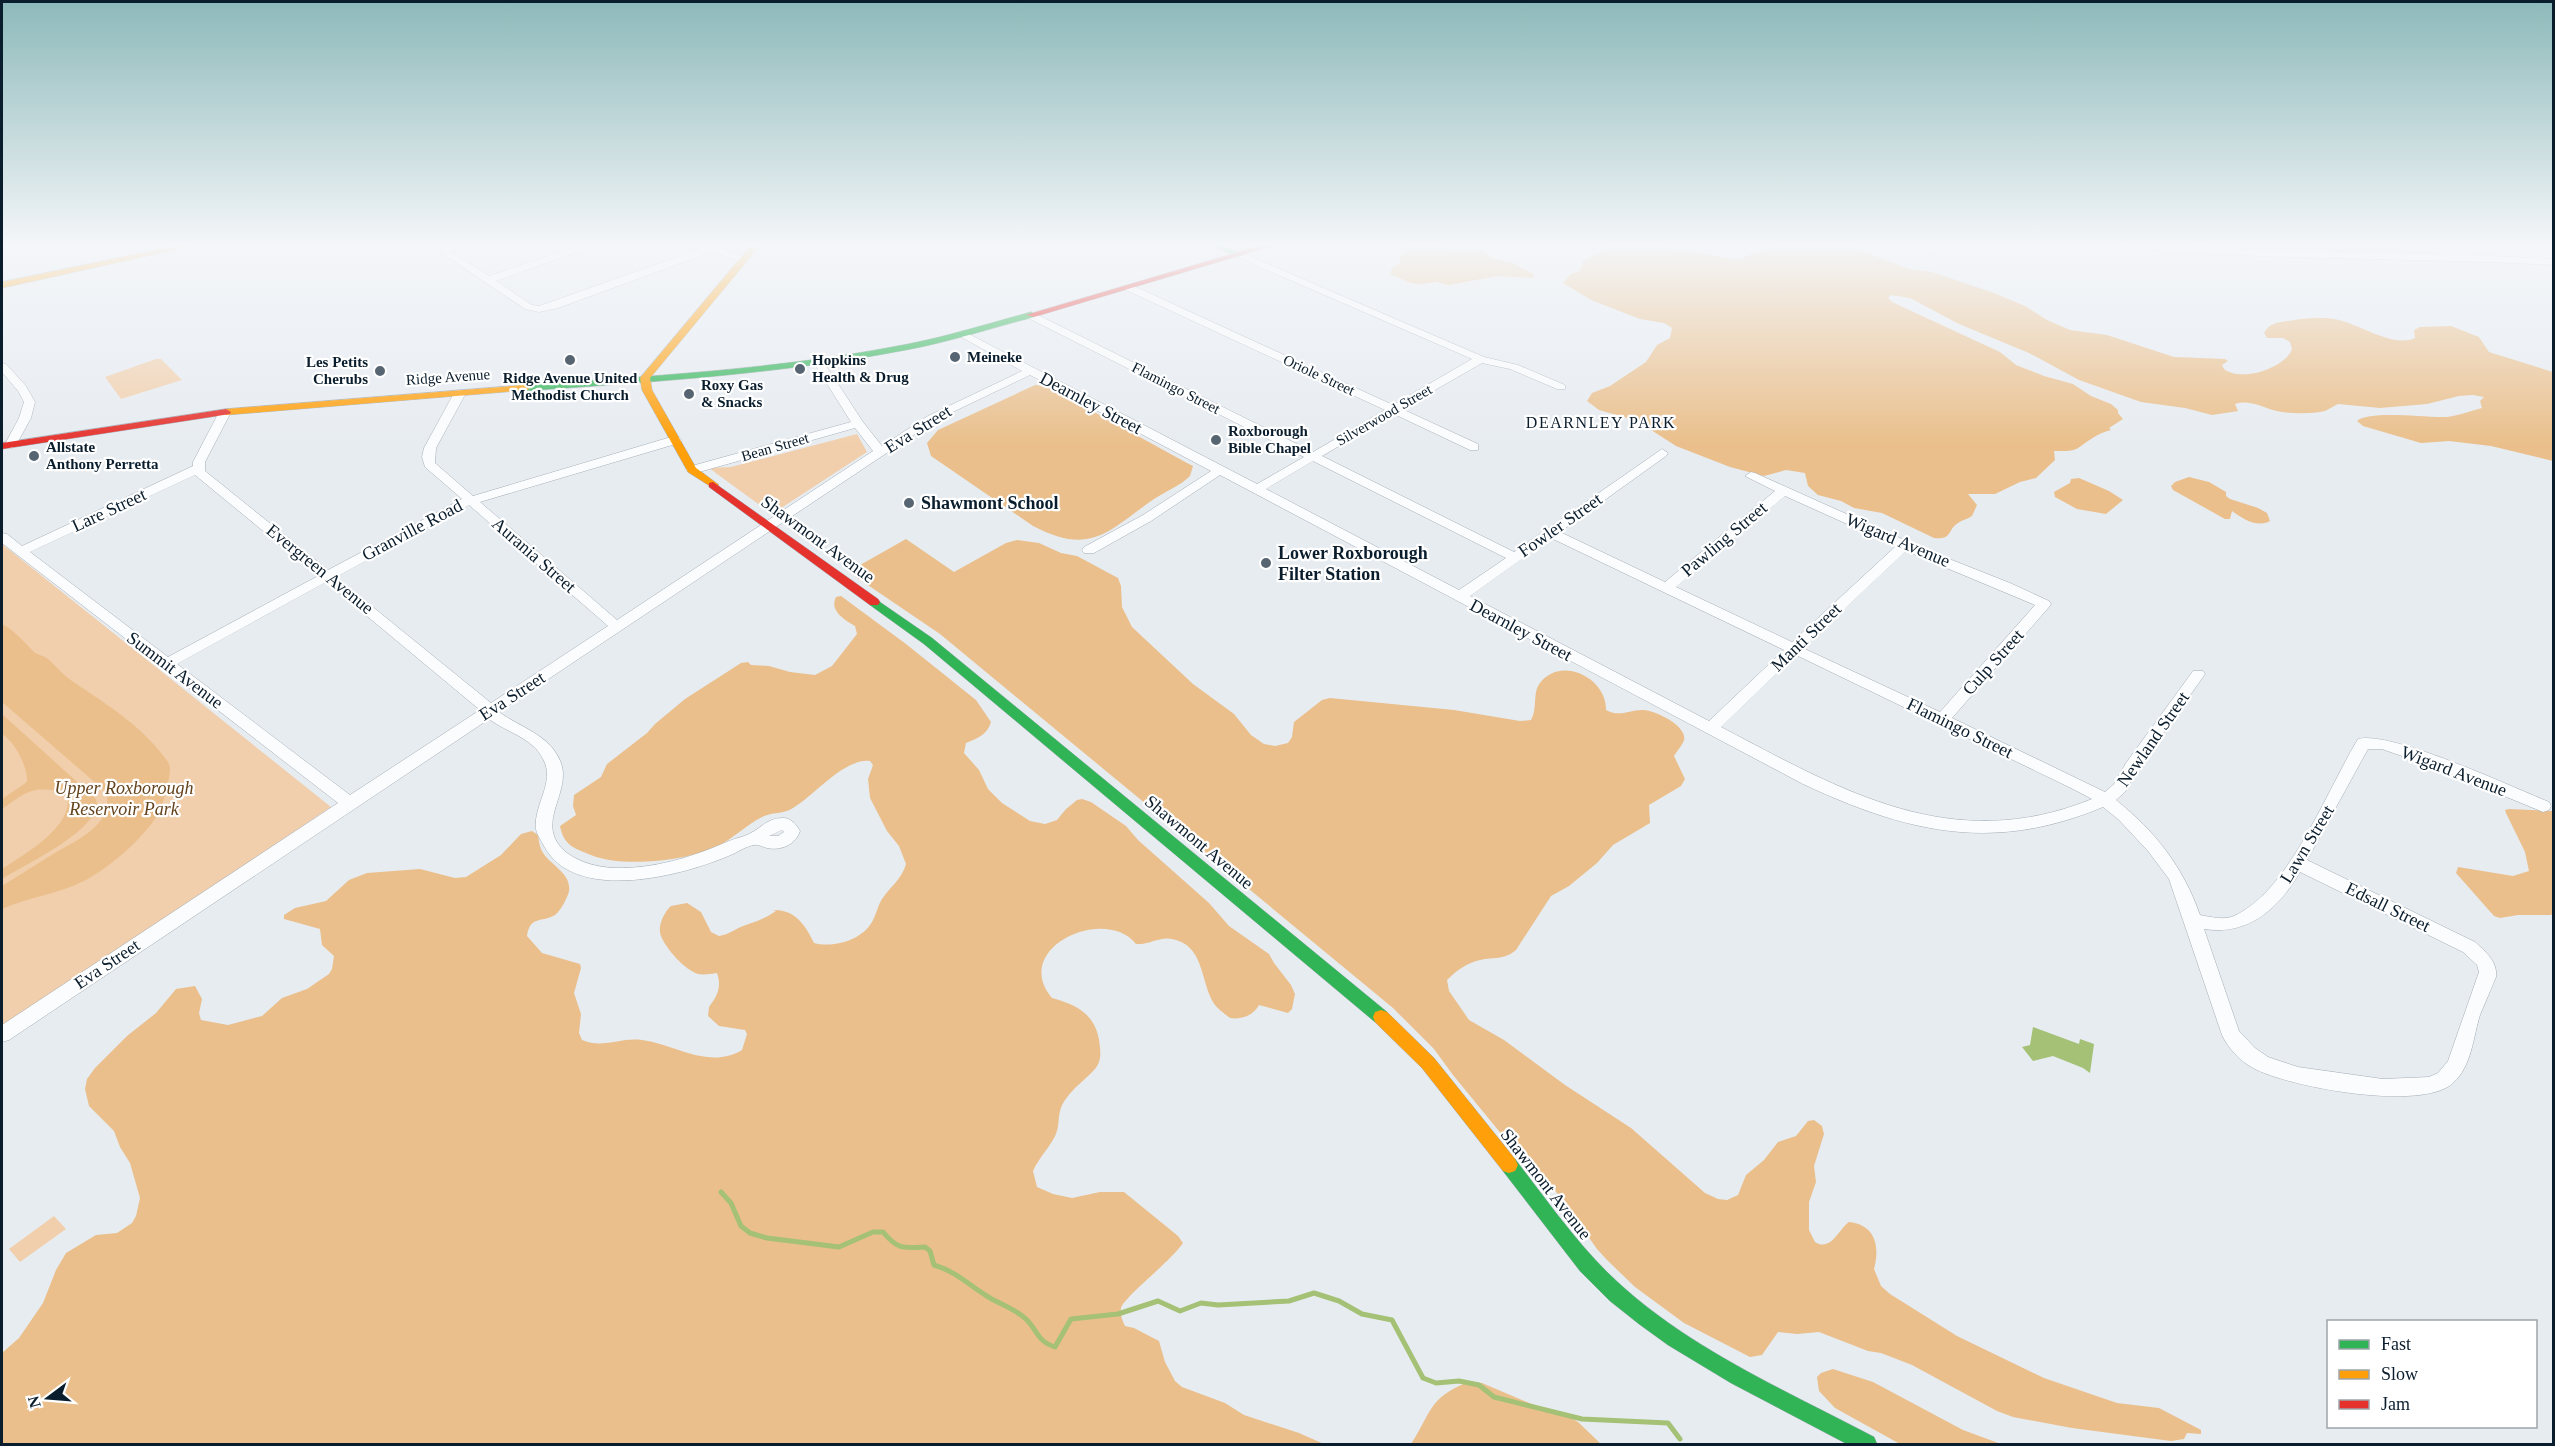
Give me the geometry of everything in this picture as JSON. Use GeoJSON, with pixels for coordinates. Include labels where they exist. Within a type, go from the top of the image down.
{"type":"FeatureCollection","features":[{"type":"Feature","properties":{"kind":"main road"},"geometry":{"type":"LineString","coordinates":[[645,378],[701,310]]}},
{"type":"Feature","properties":{"kind":"main road","name":"Ridge Avenue"},"geometry":{"type":"LineString","coordinates":[[6,445],[224,414],[328,402],[645,378],[817,360],[901,348],[1047,310]]}},
{"type":"Feature","properties":{"kind":"main road","name":"Shawmont Avenue"},"geometry":{"type":"LineString","coordinates":[[645,378],[646,388],[692,470],[928,641],[1397,1030],[1428,1063],[1579,1255],[1634,1308],[1694,1351],[1867,1444]]}},
{"type":"Feature","properties":{"kind":"street","name":"Oriole Street"},"geometry":{"type":"LineString","coordinates":[[1179,310],[1474,447]]}},
{"type":"Feature","properties":{"kind":"street"},"geometry":{"type":"LineString","coordinates":[[1369,310],[1480,358],[1514,367],[1561,387]]}},
{"type":"Feature","properties":{"kind":"street","name":"Flamingo Street"},"geometry":{"type":"LineString","coordinates":[[1030,315],[1514,557]]}},
{"type":"Feature","properties":{"kind":"street","name":"Dearnley Street"},"geometry":{"type":"LineString","coordinates":[[961,334],[1710,729],[1844,797],[1924,821],[1973,827],[2021,826],[2058,819],[2104,799]]}},
{"type":"Feature","properties":{"kind":"street","name":"Silverwood Street"},"geometry":{"type":"LineString","coordinates":[[1256,490],[1480,358]]}},
{"type":"Feature","properties":{"kind":"street"},"geometry":{"type":"LineString","coordinates":[[817,360],[858,424],[880,452]]}},
{"type":"Feature","properties":{"kind":"street"},"geometry":{"type":"LineString","coordinates":[[2,366],[28,395],[30,402],[29,410],[6,445]]}},
{"type":"Feature","properties":{"kind":"street","name":"Eva Street"},"geometry":{"type":"LineString","coordinates":[[2,1034],[880,452],[943,412],[1030,371]]}},
{"type":"Feature","properties":{"kind":"street","name":"Aurania Street"},"geometry":{"type":"LineString","coordinates":[[460,393],[430,448],[428,460],[432,466],[617,627]]}},
{"type":"Feature","properties":{"kind":"street"},"geometry":{"type":"LineString","coordinates":[[197,470],[224,414]]}},
{"type":"Feature","properties":{"kind":"street","name":"Bean Street"},"geometry":{"type":"LineString","coordinates":[[692,470],[858,424]]}},
{"type":"Feature","properties":{"kind":"street","name":"Granville Road"},"geometry":{"type":"LineString","coordinates":[[167,663],[470,500],[675,440]]}},
{"type":"Feature","properties":{"kind":"street","name":"Fowler Street"},"geometry":{"type":"LineString","coordinates":[[1459,597],[1662,453]]}},
{"type":"Feature","properties":{"kind":"street","name":"Lare Street"},"geometry":{"type":"LineString","coordinates":[[21,551],[197,470]]}},
{"type":"Feature","properties":{"kind":"street","name":"Evergreen Avenue"},"geometry":{"type":"LineString","coordinates":[[197,470],[482,701],[495,717],[527,734],[550,756],[554,763],[555,779],[544,813],[545,832],[560,856],[583,870],[614,875],[655,870],[704,859],[756,838]]}},
{"type":"Feature","properties":{"kind":"street"},"geometry":{"type":"LineString","coordinates":[[1089,550],[1153,515],[1219,471]]}},
{"type":"Feature","properties":{"kind":"street","name":"Wigard Avenue"},"geometry":{"type":"LineString","coordinates":[[1751,476],[1904,546],[1940,558],[2044,604]]}},
{"type":"Feature","properties":{"kind":"street","name":"Pawling Street"},"geometry":{"type":"LineString","coordinates":[[1666,588],[1783,491]]}},
{"type":"Feature","properties":{"kind":"street","name":"Flamingo Street"},"geometry":{"type":"LineString","coordinates":[[1550,532],[2104,799],[2141,832],[2166,862],[2181,888],[2231,1035],[2243,1050],[2272,1068],[2306,1077],[2385,1088],[2424,1088]]}},
{"type":"Feature","properties":{"kind":"street","name":"Summit Avenue"},"geometry":{"type":"LineString","coordinates":[[2,537],[349,802]]}},
{"type":"Feature","properties":{"kind":"street","name":"Manti Street"},"geometry":{"type":"LineString","coordinates":[[1710,729],[1904,546]]}},
{"type":"Feature","properties":{"kind":"street","name":"Culp Street"},"geometry":{"type":"LineString","coordinates":[[1942,720],[2044,604]]}},
{"type":"Feature","properties":{"kind":"street","name":"Newland Street"},"geometry":{"type":"LineString","coordinates":[[2104,799],[2115,792],[2198,674]]}},
{"type":"Feature","properties":{"kind":"street","name":"Wigard Avenue"},"geometry":{"type":"LineString","coordinates":[[2363,743],[2383,744],[2441,764],[2543,806]]}},
{"type":"Feature","properties":{"kind":"street","name":"Lawn Street"},"geometry":{"type":"LineString","coordinates":[[2193,921],[2222,925],[2239,922],[2274,897],[2298,863],[2363,743]]}},
{"type":"Feature","properties":{"kind":"street","name":"Edsall Street"},"geometry":{"type":"LineString","coordinates":[[2298,863],[2433,928],[2477,953],[2484,961],[2488,972],[2457,1061],[2445,1079],[2424,1088]]}},
{"type":"Feature","properties":{"kind":"green space"},"geometry":{"type":"Polygon","coordinates":[[[1618,310],[1910,310],[2000,352],[2016,365],[2073,384],[2091,396],[2111,404],[2123,419],[2109,428],[2111,430],[2097,435],[2076,449],[2054,451],[2055,460],[2036,478],[2020,482],[1995,494],[1968,494],[1977,505],[1972,516],[1958,523],[1947,536],[1934,538],[1882,513],[1854,508],[1841,501],[1818,495],[1808,486],[1805,473],[1786,470],[1764,476],[1730,467],[1676,446],[1627,418],[1599,410],[1587,401],[1592,393],[1610,386],[1646,362],[1657,345],[1670,338],[1672,328],[1664,323],[1640,319],[1618,310]]]}},
{"type":"Feature","properties":{"kind":"green space"},"geometry":{"type":"Polygon","coordinates":[[[1934,310],[2032,310],[2070,330],[2107,335],[2174,357],[2225,359],[2228,361],[2222,365],[2224,369],[2241,374],[2252,374],[2273,367],[2288,356],[2292,349],[2290,342],[2283,338],[2267,338],[2264,333],[2271,325],[2278,323],[2307,318],[2333,319],[2397,340],[2415,338],[2414,330],[2420,327],[2451,326],[2479,337],[2489,352],[2553,372],[2553,461],[2491,446],[2449,441],[2421,443],[2363,426],[2357,421],[2386,415],[2437,417],[2460,415],[2482,408],[2480,401],[2484,397],[2459,396],[2427,404],[2380,408],[2338,404],[2325,411],[2308,413],[2283,412],[2251,403],[2241,403],[2235,404],[2238,411],[2212,415],[2185,408],[2141,402],[2079,380],[2029,353],[1959,324],[1934,310]]]}},
{"type":"Feature","properties":{"kind":"green space"},"geometry":{"type":"Polygon","coordinates":[[[161,359],[182,380],[121,399],[105,377],[161,359]]]}},
{"type":"Feature","properties":{"kind":"green space"},"geometry":{"type":"Polygon","coordinates":[[[1035,385],[1047,386],[1193,466],[1190,476],[1110,530],[1098,536],[1070,539],[1053,535],[1033,526],[931,456],[927,443],[938,430],[1035,385]]]}},
{"type":"Feature","properties":{"kind":"green space"},"geometry":{"type":"Polygon","coordinates":[[[857,434],[867,452],[772,514],[709,468],[731,467],[857,434]]]}},
{"type":"Feature","properties":{"kind":"green space"},"geometry":{"type":"Polygon","coordinates":[[[2189,477],[2209,482],[2226,492],[2226,496],[2230,499],[2258,508],[2267,513],[2270,521],[2255,523],[2245,520],[2232,511],[2230,519],[2225,519],[2173,490],[2171,486],[2175,482],[2189,477]]]}},
{"type":"Feature","properties":{"kind":"green space"},"geometry":{"type":"Polygon","coordinates":[[[2079,478],[2123,500],[2106,514],[2077,509],[2055,497],[2054,492],[2070,483],[2071,479],[2079,478]]]}},
{"type":"Feature","properties":{"kind":"green space"},"geometry":{"type":"Polygon","coordinates":[[[906,539],[954,572],[1006,543],[1017,540],[1039,543],[1061,553],[1077,556],[1118,578],[1121,586],[1122,607],[1132,627],[1193,684],[1234,714],[1251,735],[1264,744],[1275,746],[1288,743],[1292,737],[1294,722],[1322,700],[1330,698],[1454,710],[1520,721],[1531,720],[1540,683],[1549,675],[1560,671],[1582,674],[1591,680],[1604,699],[1606,710],[1620,713],[1644,710],[1676,724],[1684,735],[1684,740],[1674,756],[1685,779],[1681,786],[1649,805],[1650,823],[1613,845],[1597,863],[1569,886],[1551,896],[1516,950],[1503,957],[1471,963],[1458,970],[1447,980],[1449,991],[1469,1020],[1504,1040],[1565,1085],[1631,1128],[1705,1193],[1718,1199],[1727,1200],[1738,1195],[1746,1175],[1764,1160],[1778,1142],[1796,1136],[1808,1121],[1814,1120],[1822,1126],[1824,1134],[1814,1166],[1816,1182],[1809,1202],[1809,1230],[1815,1242],[1826,1244],[1834,1239],[1849,1222],[1858,1224],[1870,1232],[1874,1238],[1876,1261],[1874,1269],[1881,1286],[1957,1336],[2044,1378],[2117,1403],[2159,1408],[2201,1430],[2201,1434],[2187,1433],[2184,1439],[2171,1441],[2072,1428],[2013,1417],[1997,1411],[1912,1365],[1819,1332],[1797,1334],[1778,1332],[1762,1355],[1750,1357],[1684,1323],[1635,1287],[1607,1260],[1558,1194],[1512,1147],[1434,1049],[1393,1008],[940,634],[856,577],[853,569],[906,539]]]}},
{"type":"Feature","properties":{"kind":"green space","name":"Upper Roxborough Reservoir Park"},"geometry":{"type":"Polygon","coordinates":[[[2,544],[331,807],[2,1028],[2,544]]]}},
{"type":"Feature","properties":{"kind":"green space"},"geometry":{"type":"Polygon","coordinates":[[[841,596],[976,700],[991,722],[984,733],[966,743],[964,753],[979,770],[988,789],[1002,803],[1030,821],[1045,824],[1057,820],[1077,800],[1091,802],[1126,826],[1138,840],[1209,903],[1229,926],[1269,954],[1291,985],[1295,994],[1292,1009],[1288,1013],[1259,1005],[1247,1016],[1230,1018],[1213,1002],[1196,956],[1182,942],[1168,938],[1136,944],[1122,933],[1104,929],[1085,931],[1067,938],[1052,949],[1043,963],[1042,980],[1052,998],[1080,1009],[1092,1021],[1099,1038],[1100,1057],[1096,1068],[1065,1100],[1055,1136],[1033,1171],[1037,1187],[1053,1194],[1072,1198],[1100,1192],[1124,1192],[1178,1236],[1183,1243],[1121,1308],[1125,1326],[1134,1328],[1159,1341],[1165,1362],[1175,1381],[1182,1387],[1225,1403],[1244,1415],[1299,1433],[1324,1444],[2,1444],[2,1353],[19,1338],[43,1303],[56,1270],[66,1253],[96,1235],[117,1233],[132,1223],[136,1216],[140,1198],[130,1163],[114,1131],[89,1106],[85,1089],[87,1079],[127,1036],[156,1013],[176,989],[195,986],[202,999],[199,1013],[201,1020],[228,1025],[262,1016],[282,998],[307,989],[329,974],[334,956],[322,945],[320,929],[284,919],[284,915],[295,908],[326,901],[349,880],[367,873],[420,869],[455,878],[466,877],[501,855],[521,834],[532,831],[538,835],[544,854],[567,879],[569,891],[564,904],[557,913],[534,922],[527,936],[542,953],[580,964],[574,993],[581,1014],[579,1033],[582,1040],[605,1043],[642,1040],[704,1057],[730,1055],[742,1050],[747,1034],[745,1030],[719,1026],[708,1016],[709,1007],[719,987],[717,973],[693,972],[676,958],[663,941],[660,932],[661,924],[671,906],[687,903],[701,912],[711,932],[719,936],[776,911],[773,910],[788,912],[799,920],[814,943],[837,944],[865,931],[872,922],[882,899],[899,879],[906,864],[899,846],[887,831],[870,798],[868,779],[873,765],[870,761],[850,765],[840,771],[789,810],[762,817],[722,844],[688,856],[636,862],[604,859],[585,853],[567,842],[560,826],[576,815],[573,806],[574,795],[601,777],[607,764],[685,699],[741,663],[748,662],[751,665],[815,675],[832,666],[857,634],[855,626],[836,611],[834,602],[836,597],[841,596]]]}},
{"type":"Feature","properties":{"kind":"green space"},"geometry":{"type":"Polygon","coordinates":[[[2,624],[14,632],[34,652],[48,659],[71,680],[114,709],[137,728],[168,762],[170,770],[163,803],[158,814],[135,842],[115,861],[84,881],[2,909],[2,886],[91,831],[105,814],[107,804],[106,792],[2,702],[2,624]]]}},
{"type":"Feature","properties":{"kind":"green space"},"geometry":{"type":"Polygon","coordinates":[[[2,714],[96,799],[96,810],[76,833],[61,845],[2,879],[2,869],[53,832],[66,812],[68,801],[60,791],[42,789],[28,792],[2,809],[2,799],[27,782],[27,776],[20,755],[2,734],[2,714]]]}},
{"type":"Feature","properties":{"kind":"green space"},"geometry":{"type":"Polygon","coordinates":[[[2505,810],[2553,811],[2554,912],[2551,915],[2518,915],[2500,918],[2494,916],[2456,873],[2458,867],[2513,876],[2529,871],[2525,852],[2505,810]]]}},
{"type":"Feature","properties":{"kind":"green space"},"geometry":{"type":"Polygon","coordinates":[[[54,1216],[66,1229],[20,1262],[9,1249],[54,1216]]]}},
{"type":"Feature","properties":{"kind":"green space"},"geometry":{"type":"Polygon","coordinates":[[[1833,1369],[1873,1382],[1963,1430],[2001,1444],[1900,1444],[1835,1408],[1819,1391],[1817,1377],[1833,1369]]]}},
{"type":"Feature","properties":{"kind":"green space"},"geometry":{"type":"Polygon","coordinates":[[[1468,1382],[1482,1383],[1541,1408],[1564,1414],[1578,1422],[1601,1444],[1411,1444],[1438,1400],[1468,1382]]]}},
{"type":"Feature","properties":{"kind":"shaded area"},"geometry":{"type":"Polygon","coordinates":[[[2033,1027],[2079,1044],[2080,1039],[2094,1044],[2090,1073],[2053,1056],[2033,1061],[2022,1047],[2030,1045],[2033,1027]]]}},
{"type":"Feature","properties":{"kind":"waterway"},"geometry":{"type":"LineString","coordinates":[[721,1192],[731,1203],[741,1226],[750,1233],[767,1238],[839,1247],[873,1232],[883,1232],[901,1247],[925,1247],[930,1251],[934,1265],[1017,1312],[1030,1323],[1041,1339],[1055,1347],[1071,1319],[1118,1314],[1158,1301],[1180,1311],[1201,1303],[1218,1305],[1289,1301],[1314,1293],[1339,1301],[1362,1314],[1392,1320],[1423,1378],[1436,1383],[1459,1381],[1479,1385],[1494,1397],[1582,1419],[1668,1423],[1680,1439]]}},
{"type":"Feature","properties":{"kind":"traffic: fast"},"geometry":{"type":"LineString","coordinates":[[524,388],[716,373],[812,362],[922,344],[1031,315]]}},
{"type":"Feature","properties":{"kind":"traffic: fast"},"geometry":{"type":"LineString","coordinates":[[874,602],[928,641],[1381,1017]]}},
{"type":"Feature","properties":{"kind":"traffic: fast"},"geometry":{"type":"LineString","coordinates":[[1509,1165],[1587,1265],[1617,1294],[1646,1317],[1675,1338],[1738,1376],[1867,1444]]}},
{"type":"Feature","properties":{"kind":"traffic: slow"},"geometry":{"type":"LineString","coordinates":[[702,310],[645,378],[647,390],[692,470],[713,485]]}},
{"type":"Feature","properties":{"kind":"traffic: slow"},"geometry":{"type":"LineString","coordinates":[[226,412],[524,388]]}},
{"type":"Feature","properties":{"kind":"traffic: slow"},"geometry":{"type":"LineString","coordinates":[[1381,1017],[1428,1063],[1509,1165]]}},
{"type":"Feature","properties":{"kind":"traffic: jam"},"geometry":{"type":"LineString","coordinates":[[1031,315],[1047,310]]}},
{"type":"Feature","properties":{"kind":"traffic: jam"},"geometry":{"type":"LineString","coordinates":[[2,446],[226,412]]}},
{"type":"Feature","properties":{"kind":"traffic: jam"},"geometry":{"type":"LineString","coordinates":[[713,485],[874,602]]}},
{"type":"Feature","properties":{"kind":"place","name":"Meineke"},"geometry":{"type":"Point","coordinates":[955,357]}},
{"type":"Feature","properties":{"kind":"place","name":"Ridge Avenue United Methodist Church"},"geometry":{"type":"Point","coordinates":[570,360]}},
{"type":"Feature","properties":{"kind":"place","name":"Hopkins Health & Drug"},"geometry":{"type":"Point","coordinates":[800,369]}},
{"type":"Feature","properties":{"kind":"place","name":"Les Petits Cherubs"},"geometry":{"type":"Point","coordinates":[380,371]}},
{"type":"Feature","properties":{"kind":"place","name":"Roxy Gas & Snacks"},"geometry":{"type":"Point","coordinates":[689,394]}},
{"type":"Feature","properties":{"kind":"place","name":"Roxborough Bible Chapel"},"geometry":{"type":"Point","coordinates":[1216,440]}},
{"type":"Feature","properties":{"kind":"place","name":"Allstate Anthony Perretta"},"geometry":{"type":"Point","coordinates":[34,456]}},
{"type":"Feature","properties":{"kind":"place","name":"Shawmont School"},"geometry":{"type":"Point","coordinates":[909,503]}},
{"type":"Feature","properties":{"kind":"place","name":"Lower Roxborough Filter Station"},"geometry":{"type":"Point","coordinates":[1266,563]}},
{"type":"Feature","properties":{"kind":"district","name":"DEARNLEY PARK"},"geometry":{"type":"Point","coordinates":[1601,422]}}]}
